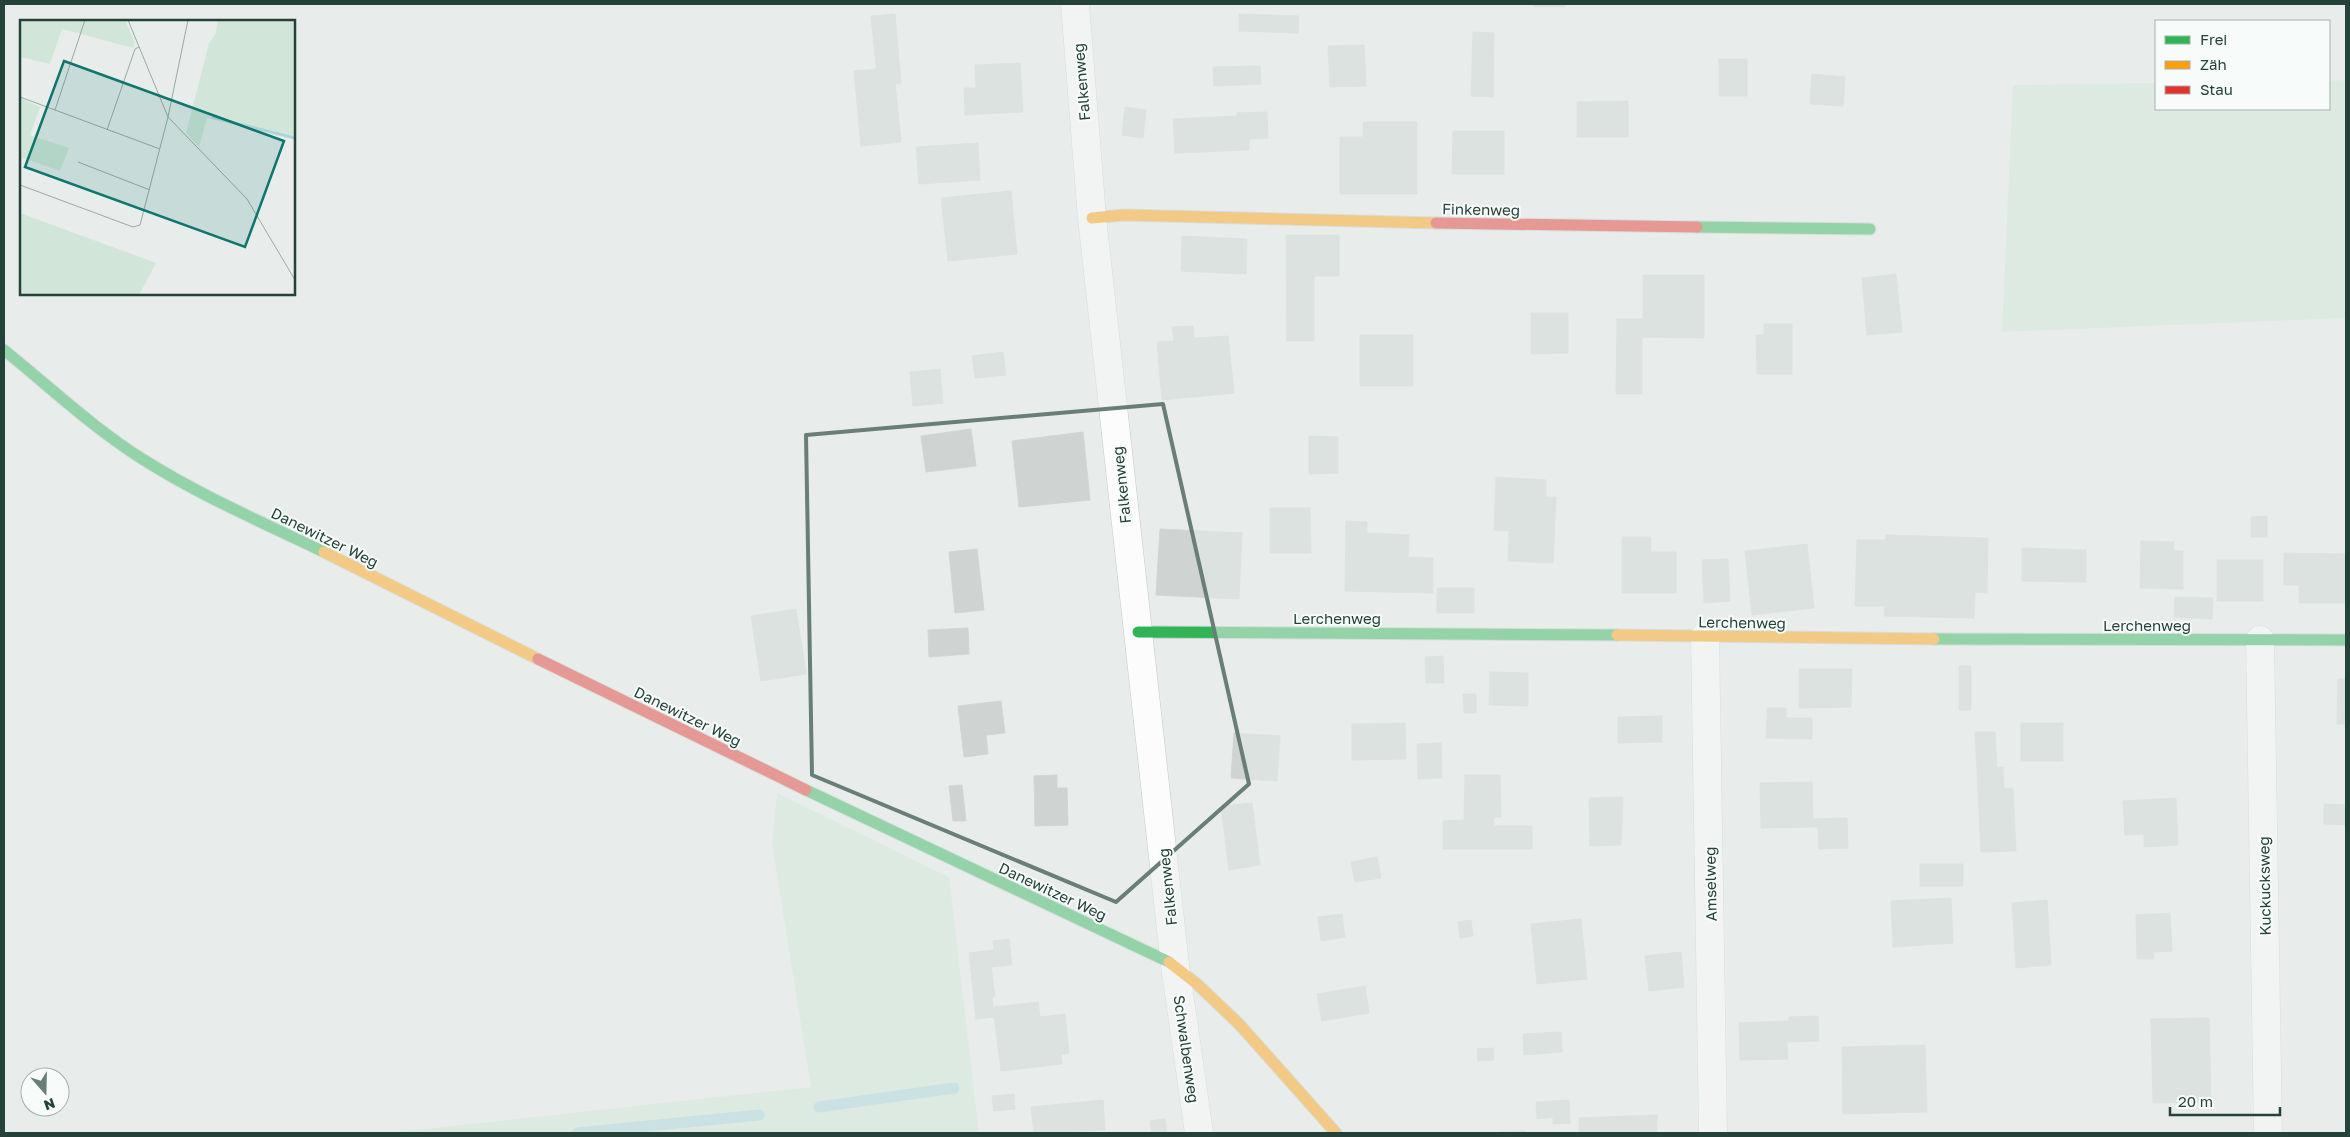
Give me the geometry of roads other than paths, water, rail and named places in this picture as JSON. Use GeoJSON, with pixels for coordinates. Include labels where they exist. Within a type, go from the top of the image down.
{"type":"FeatureCollection","features":[{"type":"Feature","properties":{"kind":"street","name":"Falkenweg"},"geometry":{"type":"LineString","coordinates":[[1075,4],[1092,218],[1175,965]]}},
{"type":"Feature","properties":{"kind":"street","name":"Finkenweg"},"geometry":{"type":"LineString","coordinates":[[1092,218],[1124,215],[1542,226],[1870,229]]}},
{"type":"Feature","properties":{"kind":"street","name":"Danewitzer Weg"},"geometry":{"type":"LineString","coordinates":[[4,350],[93,424],[144,460],[193,488],[772,774],[1175,965],[1206,990],[1229,1013],[1336,1133]]}},
{"type":"Feature","properties":{"kind":"street","name":"Lerchenweg"},"geometry":{"type":"LineString","coordinates":[[1138,632],[1705,636],[1840,639],[2346,640]]}},
{"type":"Feature","properties":{"kind":"street","name":"Amselweg"},"geometry":{"type":"LineString","coordinates":[[1705,636],[1713,1133]]}},
{"type":"Feature","properties":{"kind":"street","name":"Kuckucksweg"},"geometry":{"type":"LineString","coordinates":[[2260,640],[2268,1133]]}},
{"type":"Feature","properties":{"kind":"street","name":"Schwalbenweg"},"geometry":{"type":"LineString","coordinates":[[1175,965],[1199,1133]]}},
{"type":"Feature","properties":{"kind":"waterway"},"geometry":{"type":"LineString","coordinates":[[819,1107],[954,1088]]}},
{"type":"Feature","properties":{"kind":"waterway"},"geometry":{"type":"LineString","coordinates":[[577,1133],[759,1115]]}}]}
